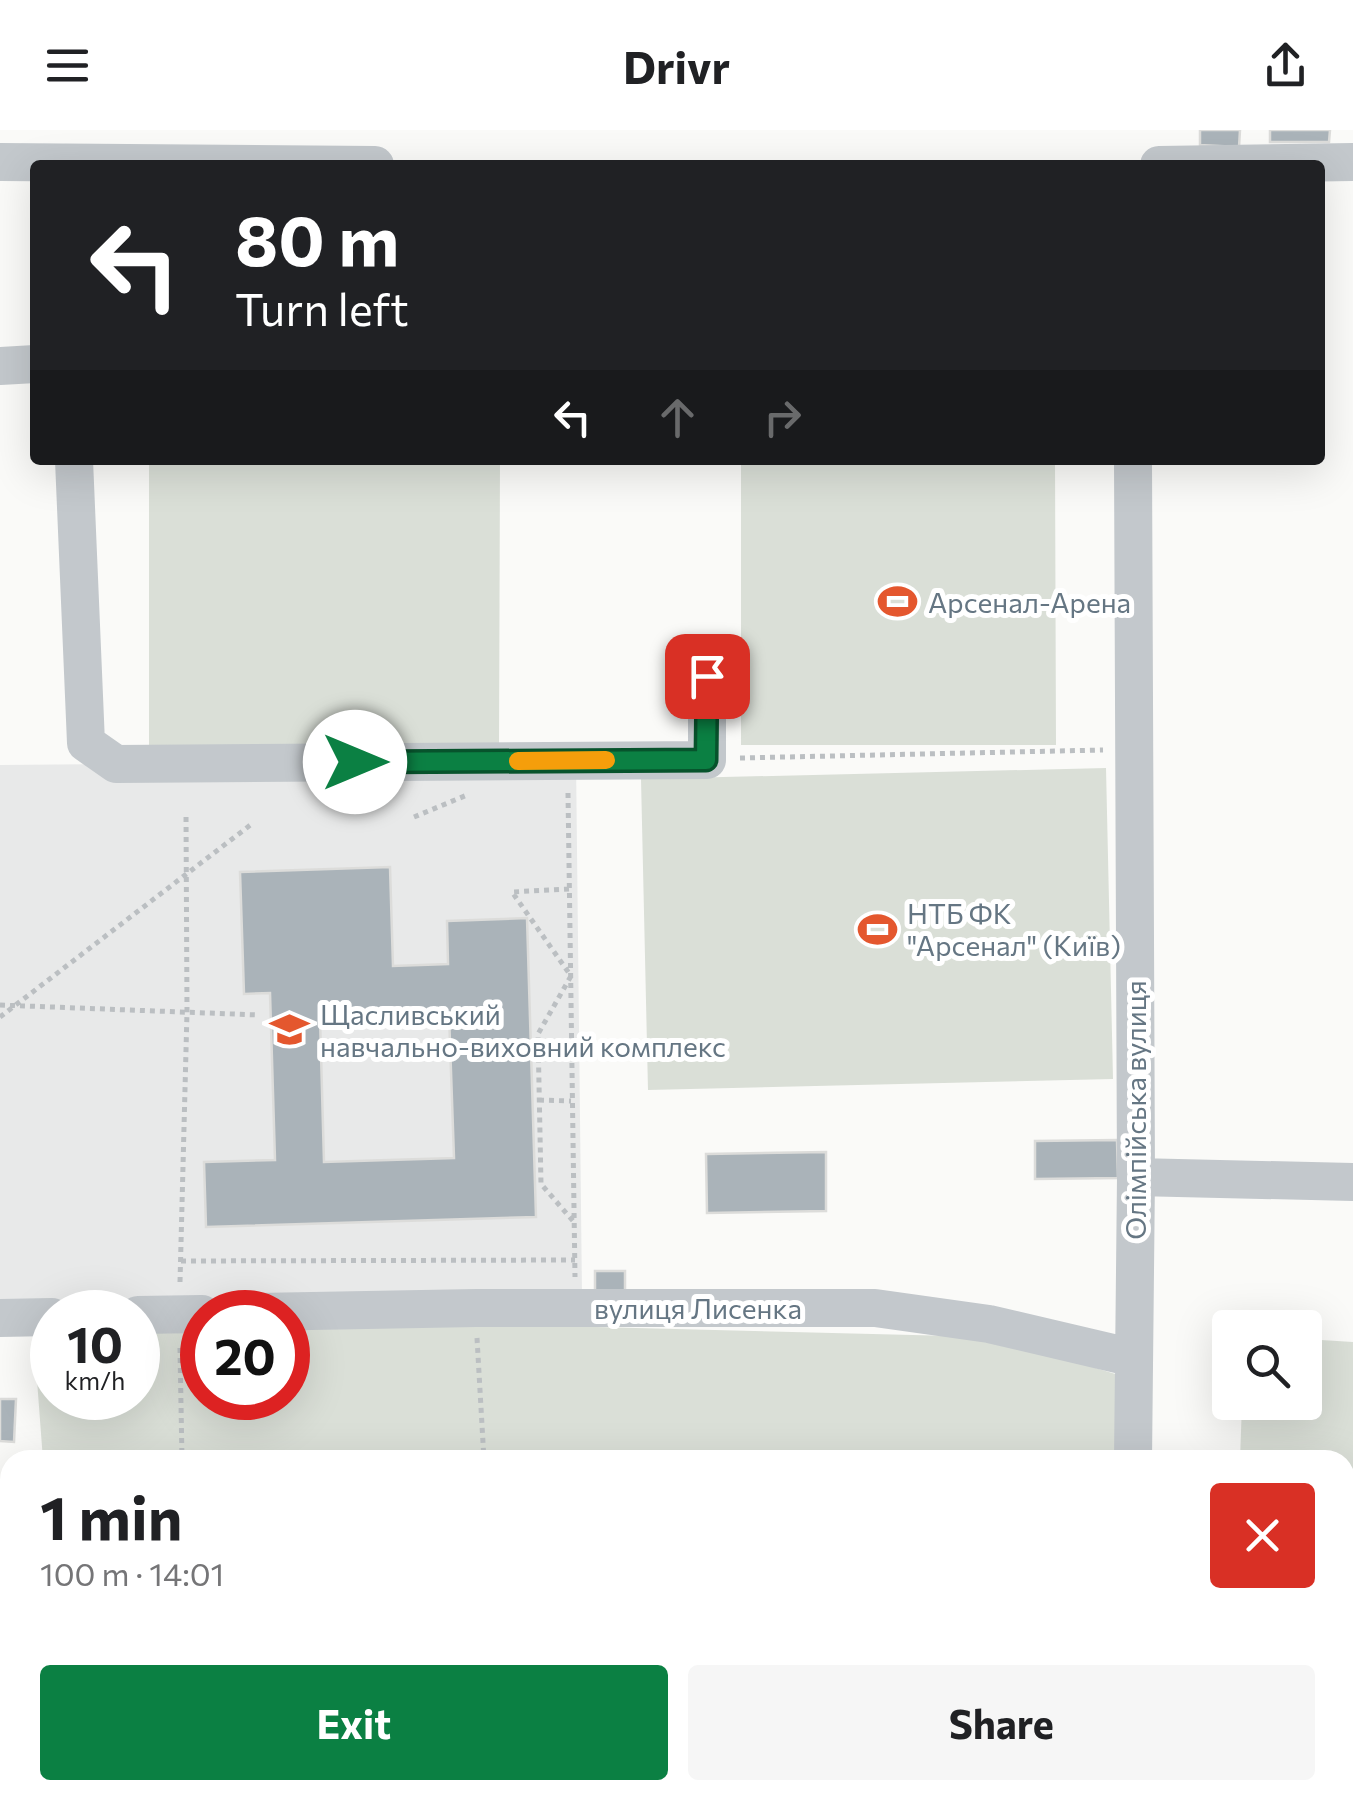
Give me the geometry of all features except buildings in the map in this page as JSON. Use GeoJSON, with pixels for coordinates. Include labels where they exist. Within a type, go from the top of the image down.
{"type":"FeatureCollection","features":[{"type":"Feature","properties":{"kind":"street"},"geometry":{"type":"LineString","coordinates":[[1161,160],[1163,130]]}},
{"type":"Feature","properties":{"kind":"street"},"geometry":{"type":"LineString","coordinates":[[0,162],[30,162]]}},
{"type":"Feature","properties":{"kind":"street"},"geometry":{"type":"LineString","coordinates":[[1325,162],[1353,162]]}},
{"type":"Feature","properties":{"kind":"street"},"geometry":{"type":"LineString","coordinates":[[0,366],[30,364]]}},
{"type":"Feature","properties":{"kind":"street"},"geometry":{"type":"LineString","coordinates":[[74,465],[86,743],[116,764],[706,760],[707,676]]}},
{"type":"Feature","properties":{"kind":"street","name":"Олімпійська вулиця"},"geometry":{"type":"LineString","coordinates":[[1133,465],[1134,1450]]}},
{"type":"Feature","properties":{"kind":"street"},"geometry":{"type":"LineString","coordinates":[[1136,1178],[1353,1182]]}},
{"type":"Feature","properties":{"kind":"street","name":"вулиця Лисенка"},"geometry":{"type":"LineString","coordinates":[[310,1311],[875,1308],[990,1324],[1134,1358]]}},
{"type":"Feature","properties":{"kind":"street"},"geometry":{"type":"LineString","coordinates":[[0,1318],[30,1317]]}},
{"type":"Feature","properties":{"kind":"path"},"geometry":{"type":"LineString","coordinates":[[706,760],[1134,750]]}},
{"type":"Feature","properties":{"kind":"path"},"geometry":{"type":"LineString","coordinates":[[568,760],[575,1308]]}},
{"type":"Feature","properties":{"kind":"path"},"geometry":{"type":"LineString","coordinates":[[186,812],[187,1012],[181,1261],[186,1290]]}},
{"type":"Feature","properties":{"kind":"path"},"geometry":{"type":"LineString","coordinates":[[0,1017],[254,823]]}},
{"type":"Feature","properties":{"kind":"path"},"geometry":{"type":"LineString","coordinates":[[570,890],[512,892],[571,976]]}},
{"type":"Feature","properties":{"kind":"path"},"geometry":{"type":"LineString","coordinates":[[571,976],[538,1034],[542,1184],[574,1222]]}},
{"type":"Feature","properties":{"kind":"path"},"geometry":{"type":"LineString","coordinates":[[0,1006],[259,1014]]}},
{"type":"Feature","properties":{"kind":"path"},"geometry":{"type":"LineString","coordinates":[[540,1100],[572,1100]]}},
{"type":"Feature","properties":{"kind":"path"},"geometry":{"type":"LineString","coordinates":[[181,1261],[574,1260]]}},
{"type":"Feature","properties":{"kind":"path"},"geometry":{"type":"LineString","coordinates":[[476,1308],[483,1450]]}},
{"type":"Feature","properties":{"kind":"path"},"geometry":{"type":"LineString","coordinates":[[183,1450],[184,1420]]}},
{"type":"Feature","properties":{"kind":"shaded area"},"geometry":{"type":"Polygon","coordinates":[[[149,465],[500,465],[499,750],[149,750],[149,465]]]}},
{"type":"Feature","properties":{"kind":"shaded area","name":"Арсенал-Арена"},"geometry":{"type":"Polygon","coordinates":[[[741,465],[1055,465],[1056,745],[741,745],[741,465]]]}},
{"type":"Feature","properties":{"kind":"shaded area","name":"Щасливський навчально-виховний комплекс"},"geometry":{"type":"Polygon","coordinates":[[[576,760],[582,1295],[310,1299],[310,1290],[180,1290],[180,1301],[160,1302],[160,1290],[30,1290],[30,1304],[0,1304],[0,765],[576,760]]]}},
{"type":"Feature","properties":{"kind":"shaded area","name":"НТБ ФК \"Арсенал\" (Київ)"},"geometry":{"type":"Polygon","coordinates":[[[1106,768],[1113,1079],[648,1090],[641,779],[1106,768]]]}},
{"type":"Feature","properties":{"kind":"shaded area"},"geometry":{"type":"Polygon","coordinates":[[[395,1322],[993,1337],[1122,1376],[1121,1450],[42,1450],[40,1420],[160,1420],[160,1326],[180,1325],[180,1420],[310,1420],[310,1324],[395,1322]]]}},
{"type":"Feature","properties":{"kind":"shaded area"},"geometry":{"type":"Polygon","coordinates":[[[1322,1340],[1353,1342],[1353,1450],[1240,1450],[1241,1420],[1322,1420],[1322,1340]]]}},
{"type":"Feature","properties":{"kind":"slow traffic"},"geometry":{"type":"LineString","coordinates":[[518,761],[606,760]]}},
{"type":"Feature","properties":{"kind":"place","name":"Арсенал-Арена"},"geometry":{"type":"Point","coordinates":[898,602]}},
{"type":"Feature","properties":{"kind":"place","name":"НТБ ФК \"Арсенал\" (Київ)"},"geometry":{"type":"Point","coordinates":[877,929]}},
{"type":"Feature","properties":{"kind":"place","name":"Щасливський навчально-виховний комплекс"},"geometry":{"type":"Point","coordinates":[290,1030]}},
{"type":"Feature","properties":{"kind":"route"},"geometry":{"type":"LineString","coordinates":[[355,762],[706,760],[707,676]]}}]}
